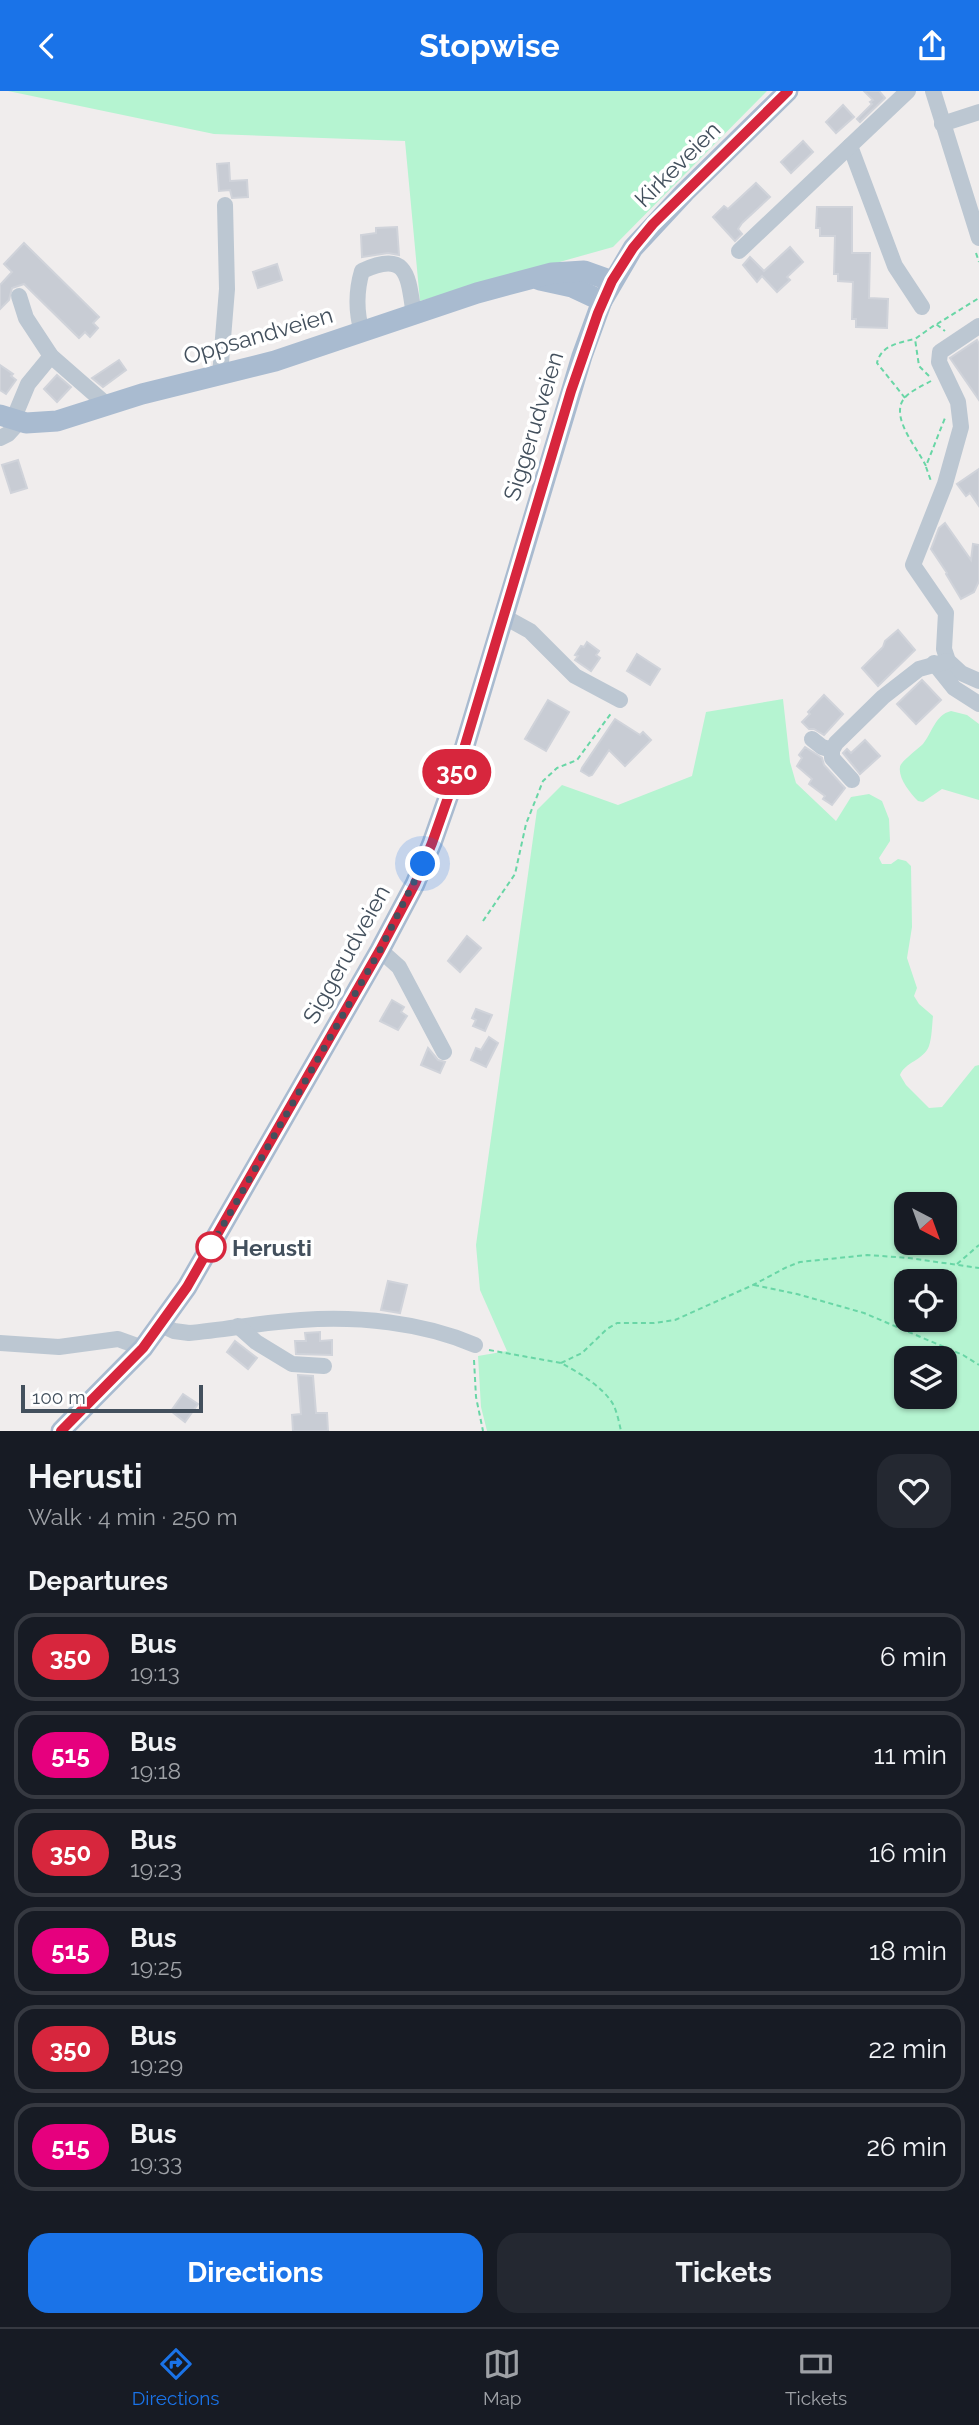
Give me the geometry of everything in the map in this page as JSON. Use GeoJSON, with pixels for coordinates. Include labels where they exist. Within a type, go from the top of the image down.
{"type":"FeatureCollection","features":[{"type":"Feature","properties":{"kind":"main road","name":"Kirkeveien"},"geometry":{"type":"LineString","coordinates":[[612,281],[633,248],[653,224],[788,91]]}},
{"type":"Feature","properties":{"kind":"main road","name":"Oppsandveien"},"geometry":{"type":"LineString","coordinates":[[11,419],[49,423],[169,386],[275,361],[493,288],[552,273],[575,270],[612,281]]}},
{"type":"Feature","properties":{"kind":"main road","name":"Oppsandveien"},"geometry":{"type":"LineString","coordinates":[[534,279],[572,287],[602,301]]}},
{"type":"Feature","properties":{"kind":"main road","name":"Siggerudveien"},"geometry":{"type":"LineString","coordinates":[[61,1431],[143,1348],[200,1265],[415,884],[440,822],[571,391],[602,301],[612,281]]}},
{"type":"Feature","properties":{"kind":"street"},"geometry":{"type":"LineString","coordinates":[[739,251],[908,91]]}},
{"type":"Feature","properties":{"kind":"street"},"geometry":{"type":"LineString","coordinates":[[933,91],[979,238]]}},
{"type":"Feature","properties":{"kind":"street"},"geometry":{"type":"LineString","coordinates":[[942,124],[979,112]]}},
{"type":"Feature","properties":{"kind":"street"},"geometry":{"type":"LineString","coordinates":[[850,146],[895,266],[922,307]]}},
{"type":"Feature","properties":{"kind":"street"},"geometry":{"type":"LineString","coordinates":[[220,375],[227,289],[225,205]]}},
{"type":"Feature","properties":{"kind":"street"},"geometry":{"type":"LineString","coordinates":[[362,333],[357,317],[358,285],[362,271],[370,267],[391,264],[399,265],[405,271],[414,315]]}},
{"type":"Feature","properties":{"kind":"street"},"geometry":{"type":"LineString","coordinates":[[19,296],[26,318],[51,356],[107,405]]}},
{"type":"Feature","properties":{"kind":"street"},"geometry":{"type":"LineString","coordinates":[[979,326],[940,352],[939,362],[958,403],[961,427],[945,484],[913,565],[946,613],[941,662],[954,688],[979,704]]}},
{"type":"Feature","properties":{"kind":"street"},"geometry":{"type":"LineString","coordinates":[[0,438],[8,434],[11,419],[28,384],[51,356]]}},
{"type":"Feature","properties":{"kind":"street"},"geometry":{"type":"LineString","coordinates":[[503,616],[530,631],[575,676],[609,692],[620,701]]}},
{"type":"Feature","properties":{"kind":"street"},"geometry":{"type":"LineString","coordinates":[[832,750],[883,697],[919,669],[941,662],[979,681]]}},
{"type":"Feature","properties":{"kind":"street"},"geometry":{"type":"LineString","coordinates":[[812,739],[822,747],[832,750]]}},
{"type":"Feature","properties":{"kind":"street"},"geometry":{"type":"LineString","coordinates":[[832,750],[834,761],[852,780]]}},
{"type":"Feature","properties":{"kind":"street"},"geometry":{"type":"LineString","coordinates":[[380,950],[399,967],[444,1052]]}},
{"type":"Feature","properties":{"kind":"street"},"geometry":{"type":"LineString","coordinates":[[161,1325],[174,1331],[189,1333],[298,1320],[343,1319],[431,1331],[475,1345]]}},
{"type":"Feature","properties":{"kind":"street"},"geometry":{"type":"LineString","coordinates":[[238,1326],[256,1342],[292,1364],[324,1366]]}},
{"type":"Feature","properties":{"kind":"street"},"geometry":{"type":"LineString","coordinates":[[0,1343],[59,1346],[118,1339],[143,1348]]}},
{"type":"Feature","properties":{"kind":"path"},"geometry":{"type":"LineString","coordinates":[[905,398],[877,363],[879,356],[892,345],[915,339],[979,298]]}},
{"type":"Feature","properties":{"kind":"path"},"geometry":{"type":"LineString","coordinates":[[936,324],[957,341]]}},
{"type":"Feature","properties":{"kind":"path"},"geometry":{"type":"LineString","coordinates":[[915,339],[919,366],[933,379],[905,398],[901,404],[905,434],[917,447],[926,466],[944,423],[945,414]]}},
{"type":"Feature","properties":{"kind":"path"},"geometry":{"type":"LineString","coordinates":[[483,921],[514,874],[526,824],[543,781],[553,771],[579,758],[620,701]]}},
{"type":"Feature","properties":{"kind":"path"},"geometry":{"type":"LineString","coordinates":[[956,1265],[979,1245]]}},
{"type":"Feature","properties":{"kind":"path"},"geometry":{"type":"LineString","coordinates":[[561,1363],[582,1353],[607,1329],[617,1324],[654,1323],[675,1319],[792,1265],[841,1257],[886,1256],[979,1268]]}},
{"type":"Feature","properties":{"kind":"path"},"geometry":{"type":"LineString","coordinates":[[752,1285],[797,1294],[864,1314],[963,1355],[979,1365]]}},
{"type":"Feature","properties":{"kind":"path"},"geometry":{"type":"LineString","coordinates":[[483,1431],[476,1397],[475,1345],[500,1353],[561,1363],[578,1372],[609,1400],[621,1431]]}},
{"type":"Feature","properties":{"kind":"green space"},"geometry":{"type":"Polygon","coordinates":[[[8,91],[767,91],[613,247],[420,301],[405,141],[214,134],[8,91]]]}},
{"type":"Feature","properties":{"kind":"green space"},"geometry":{"type":"Polygon","coordinates":[[[783,699],[790,762],[796,783],[836,821],[851,797],[869,794],[882,801],[889,819],[890,841],[879,858],[882,864],[891,864],[898,859],[911,866],[912,927],[907,958],[917,988],[914,996],[933,1016],[927,1051],[900,1075],[929,1108],[942,1107],[975,1066],[979,1065],[979,1431],[487,1431],[481,1407],[478,1356],[507,1351],[480,1290],[476,1245],[537,810],[562,785],[618,805],[692,776],[706,712],[783,699]]]}},
{"type":"Feature","properties":{"kind":"green space"},"geometry":{"type":"Polygon","coordinates":[[[951,711],[967,715],[979,724],[979,800],[942,789],[923,802],[918,801],[903,780],[901,765],[923,744],[941,716],[951,711]]]}},
{"type":"Feature","properties":{"kind":"building"},"geometry":{"type":"Polygon","coordinates":[[[864,91],[879,91],[885,98],[860,122],[857,119],[873,100],[864,91]]]}},
{"type":"Feature","properties":{"kind":"building"},"geometry":{"type":"Polygon","coordinates":[[[843,105],[854,117],[836,133],[826,122],[843,105]]]}},
{"type":"Feature","properties":{"kind":"building"},"geometry":{"type":"Polygon","coordinates":[[[803,141],[813,152],[791,173],[781,162],[803,141]]]}},
{"type":"Feature","properties":{"kind":"building"},"geometry":{"type":"Polygon","coordinates":[[[229,163],[230,181],[247,180],[248,197],[232,198],[230,190],[219,191],[217,164],[229,163]]]}},
{"type":"Feature","properties":{"kind":"building"},"geometry":{"type":"Polygon","coordinates":[[[756,183],[770,197],[742,223],[738,229],[742,234],[735,241],[713,217],[724,206],[728,209],[756,183]]]}},
{"type":"Feature","properties":{"kind":"building"},"geometry":{"type":"Polygon","coordinates":[[[817,207],[852,207],[852,253],[870,253],[869,298],[888,299],[887,328],[856,327],[856,319],[852,319],[853,282],[838,281],[838,274],[834,274],[835,236],[820,236],[820,228],[816,228],[817,207]]]}},
{"type":"Feature","properties":{"kind":"building"},"geometry":{"type":"Polygon","coordinates":[[[397,227],[399,255],[388,253],[362,257],[361,235],[376,233],[376,228],[397,227]]]}},
{"type":"Feature","properties":{"kind":"building"},"geometry":{"type":"Polygon","coordinates":[[[24,243],[99,317],[93,323],[98,328],[90,337],[85,332],[79,338],[24,284],[12,288],[9,300],[0,309],[0,285],[12,272],[4,264],[24,243]]]}},
{"type":"Feature","properties":{"kind":"building"},"geometry":{"type":"Polygon","coordinates":[[[790,247],[803,262],[787,277],[790,280],[777,292],[762,276],[757,282],[743,265],[750,257],[764,271],[790,247]]]}},
{"type":"Feature","properties":{"kind":"building"},"geometry":{"type":"Polygon","coordinates":[[[277,264],[282,280],[258,288],[253,272],[277,264]]]}},
{"type":"Feature","properties":{"kind":"building"},"geometry":{"type":"Polygon","coordinates":[[[977,340],[979,344],[979,400],[950,358],[977,340]]]}},
{"type":"Feature","properties":{"kind":"building"},"geometry":{"type":"Polygon","coordinates":[[[119,360],[126,370],[103,387],[92,378],[119,360]]]}},
{"type":"Feature","properties":{"kind":"building"},"geometry":{"type":"Polygon","coordinates":[[[0,365],[13,374],[11,376],[16,380],[6,394],[0,390],[0,365]]]}},
{"type":"Feature","properties":{"kind":"building"},"geometry":{"type":"Polygon","coordinates":[[[57,375],[71,387],[57,402],[44,389],[57,375]]]}},
{"type":"Feature","properties":{"kind":"building"},"geometry":{"type":"Polygon","coordinates":[[[18,460],[27,488],[11,493],[2,465],[18,460]]]}},
{"type":"Feature","properties":{"kind":"building"},"geometry":{"type":"Polygon","coordinates":[[[979,469],[979,506],[970,493],[966,496],[957,484],[979,469]]]}},
{"type":"Feature","properties":{"kind":"building"},"geometry":{"type":"Polygon","coordinates":[[[945,523],[971,560],[973,544],[979,545],[979,581],[974,592],[961,599],[931,549],[939,528],[945,523]]]}},
{"type":"Feature","properties":{"kind":"building"},"geometry":{"type":"Polygon","coordinates":[[[898,630],[915,650],[878,686],[862,668],[898,630]]]}},
{"type":"Feature","properties":{"kind":"building"},"geometry":{"type":"Polygon","coordinates":[[[587,642],[599,651],[596,655],[600,658],[591,671],[575,660],[581,646],[584,647],[587,642]]]}},
{"type":"Feature","properties":{"kind":"building"},"geometry":{"type":"Polygon","coordinates":[[[637,654],[660,669],[650,685],[627,671],[637,654]]]}},
{"type":"Feature","properties":{"kind":"building"},"geometry":{"type":"Polygon","coordinates":[[[922,680],[941,700],[916,724],[897,704],[922,680]]]}},
{"type":"Feature","properties":{"kind":"building"},"geometry":{"type":"Polygon","coordinates":[[[824,695],[843,714],[824,735],[809,729],[802,722],[824,695]]]}},
{"type":"Feature","properties":{"kind":"building"},"geometry":{"type":"Polygon","coordinates":[[[548,700],[569,712],[546,751],[525,739],[548,700]]]}},
{"type":"Feature","properties":{"kind":"building"},"geometry":{"type":"Polygon","coordinates":[[[615,719],[640,735],[643,732],[651,740],[625,766],[609,750],[589,776],[581,771],[582,768],[615,719]]]}},
{"type":"Feature","properties":{"kind":"building"},"geometry":{"type":"Polygon","coordinates":[[[865,740],[880,756],[860,774],[843,753],[847,749],[851,753],[865,740]]]}},
{"type":"Feature","properties":{"kind":"building"},"geometry":{"type":"Polygon","coordinates":[[[805,747],[822,758],[824,765],[845,788],[832,805],[809,784],[812,779],[797,766],[802,758],[799,755],[805,747]]]}},
{"type":"Feature","properties":{"kind":"building"},"geometry":{"type":"Polygon","coordinates":[[[467,936],[481,948],[460,972],[448,961],[467,936]]]}},
{"type":"Feature","properties":{"kind":"building"},"geometry":{"type":"Polygon","coordinates":[[[392,1000],[404,1007],[401,1012],[407,1016],[398,1030],[380,1021],[392,1000]]]}},
{"type":"Feature","properties":{"kind":"building"},"geometry":{"type":"Polygon","coordinates":[[[476,1009],[492,1015],[485,1031],[473,1026],[476,1020],[472,1018],[476,1009]]]}},
{"type":"Feature","properties":{"kind":"building"},"geometry":{"type":"Polygon","coordinates":[[[489,1037],[498,1043],[486,1067],[471,1060],[476,1048],[481,1050],[489,1037]]]}},
{"type":"Feature","properties":{"kind":"building"},"geometry":{"type":"Polygon","coordinates":[[[428,1048],[438,1060],[445,1062],[440,1073],[421,1065],[428,1048]]]}},
{"type":"Feature","properties":{"kind":"building"},"geometry":{"type":"Polygon","coordinates":[[[388,1281],[407,1285],[400,1313],[381,1310],[388,1281]]]}},
{"type":"Feature","properties":{"kind":"building"},"geometry":{"type":"Polygon","coordinates":[[[320,1332],[320,1341],[332,1340],[332,1355],[296,1354],[295,1341],[306,1341],[305,1333],[320,1332]]]}},
{"type":"Feature","properties":{"kind":"building"},"geometry":{"type":"Polygon","coordinates":[[[235,1341],[257,1358],[248,1369],[227,1352],[235,1341]]]}},
{"type":"Feature","properties":{"kind":"building"},"geometry":{"type":"Polygon","coordinates":[[[298,1375],[313,1376],[316,1413],[327,1413],[328,1431],[293,1431],[292,1415],[301,1414],[298,1375]]]}},
{"type":"Feature","properties":{"kind":"building"},"geometry":{"type":"Polygon","coordinates":[[[183,1394],[198,1404],[185,1422],[171,1411],[183,1394]]]}},
{"type":"Feature","properties":{"kind":"bus line","name":"350"},"geometry":{"type":"LineString","coordinates":[[61,1431],[143,1348],[187,1287],[415,884],[457,772],[582,356],[612,281],[633,248],[653,224],[788,91]]}},
{"type":"Feature","properties":{"kind":"place","name":"Herusti"},"geometry":{"type":"Point","coordinates":[211,1247]}},
{"type":"Feature","properties":{"kind":"route"},"geometry":{"type":"LineString","coordinates":[[211,1247],[205,1257],[380,950],[423,864]]}}]}
